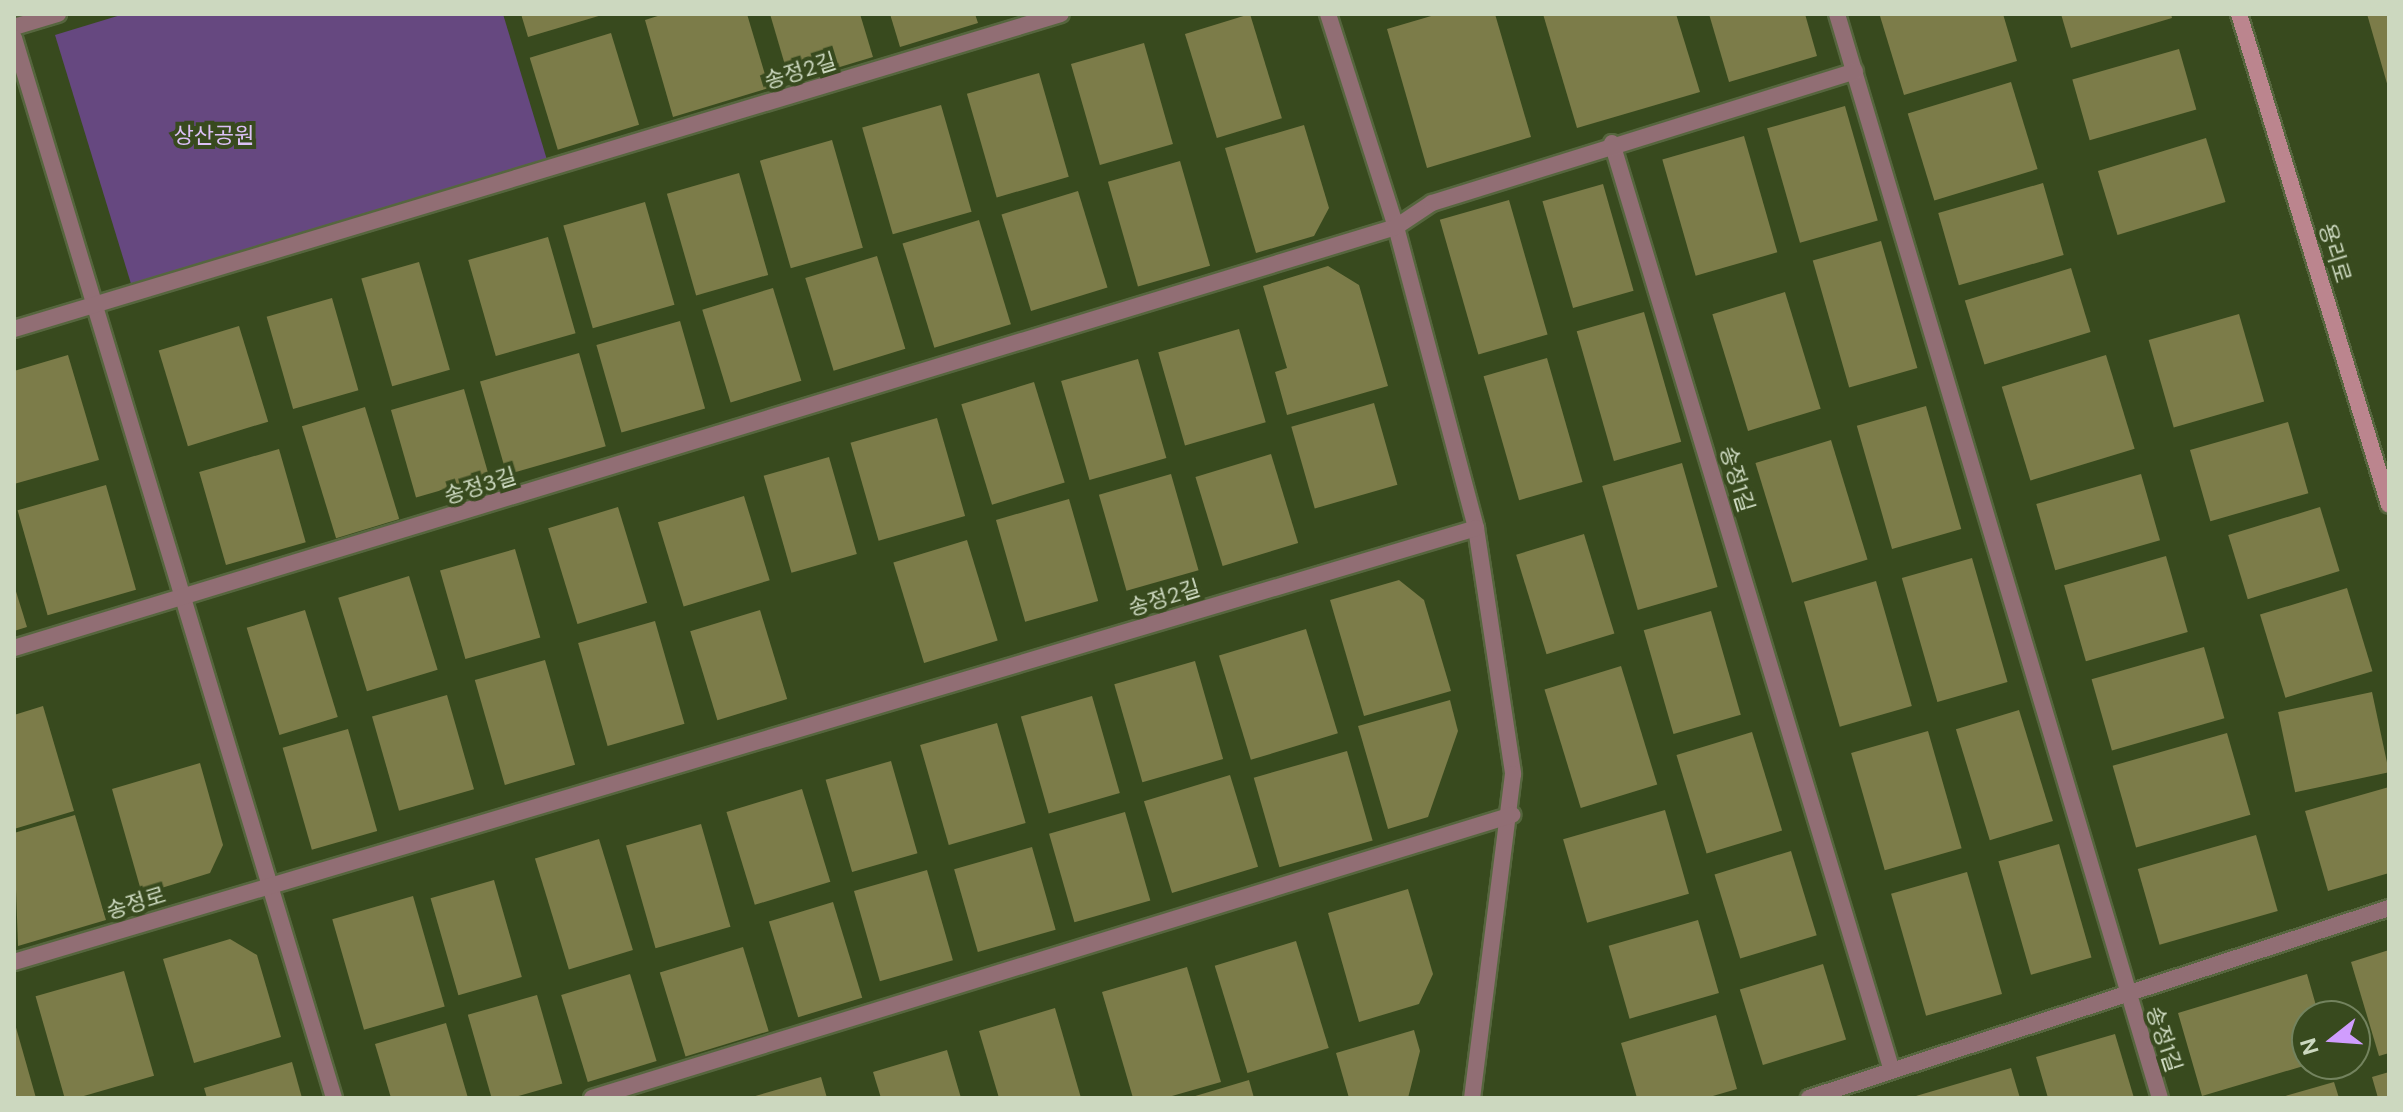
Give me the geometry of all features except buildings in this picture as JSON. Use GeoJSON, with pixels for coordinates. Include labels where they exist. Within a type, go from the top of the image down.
{"type":"FeatureCollection","features":[{"type":"Feature","properties":{"kind":"street"},"geometry":{"type":"LineString","coordinates":[[14,27],[58,14]]}},
{"type":"Feature","properties":{"kind":"street","name":"송정2길"},"geometry":{"type":"LineString","coordinates":[[93,306],[1061,14]]}},
{"type":"Feature","properties":{"kind":"street"},"geometry":{"type":"LineString","coordinates":[[1328,14],[1396,227],[1476,528],[1513,774],[1512,815],[1472,1098]]}},
{"type":"Feature","properties":{"kind":"street","name":"송정1길"},"geometry":{"type":"LineString","coordinates":[[1837,14],[2126,994],[2160,1098]]}},
{"type":"Feature","properties":{"kind":"street","name":"용리로"},"geometry":{"type":"LineString","coordinates":[[2239,14],[2389,505]]}},
{"type":"Feature","properties":{"kind":"street"},"geometry":{"type":"LineString","coordinates":[[14,38],[334,1098]]}},
{"type":"Feature","properties":{"kind":"street"},"geometry":{"type":"LineString","coordinates":[[1396,227],[1432,203],[1612,143],[1855,71]]}},
{"type":"Feature","properties":{"kind":"street","name":"송정1길"},"geometry":{"type":"LineString","coordinates":[[1612,143],[1892,1071]]}},
{"type":"Feature","properties":{"kind":"street","name":"송정3길"},"geometry":{"type":"LineString","coordinates":[[182,598],[790,416],[1396,227]]}},
{"type":"Feature","properties":{"kind":"street"},"geometry":{"type":"LineString","coordinates":[[14,329],[93,306]]}},
{"type":"Feature","properties":{"kind":"street","name":"송정2길"},"geometry":{"type":"LineString","coordinates":[[270,886],[1476,528]]}},
{"type":"Feature","properties":{"kind":"street"},"geometry":{"type":"LineString","coordinates":[[14,648],[182,598]]}},
{"type":"Feature","properties":{"kind":"street"},"geometry":{"type":"LineString","coordinates":[[592,1098],[1512,815]]}},
{"type":"Feature","properties":{"kind":"street","name":"송정로"},"geometry":{"type":"LineString","coordinates":[[14,962],[270,886]]}},
{"type":"Feature","properties":{"kind":"street"},"geometry":{"type":"LineString","coordinates":[[2126,994],[2389,908]]}},
{"type":"Feature","properties":{"kind":"street","name":"송정1길"},"geometry":{"type":"LineString","coordinates":[[1814,1097],[2126,994]]}},
{"type":"Feature","properties":{"kind":"green space","name":"상산공원"},"geometry":{"type":"Polygon","coordinates":[[[124,14],[503,14],[547,160],[132,287],[55,35],[124,14]]]}}]}
